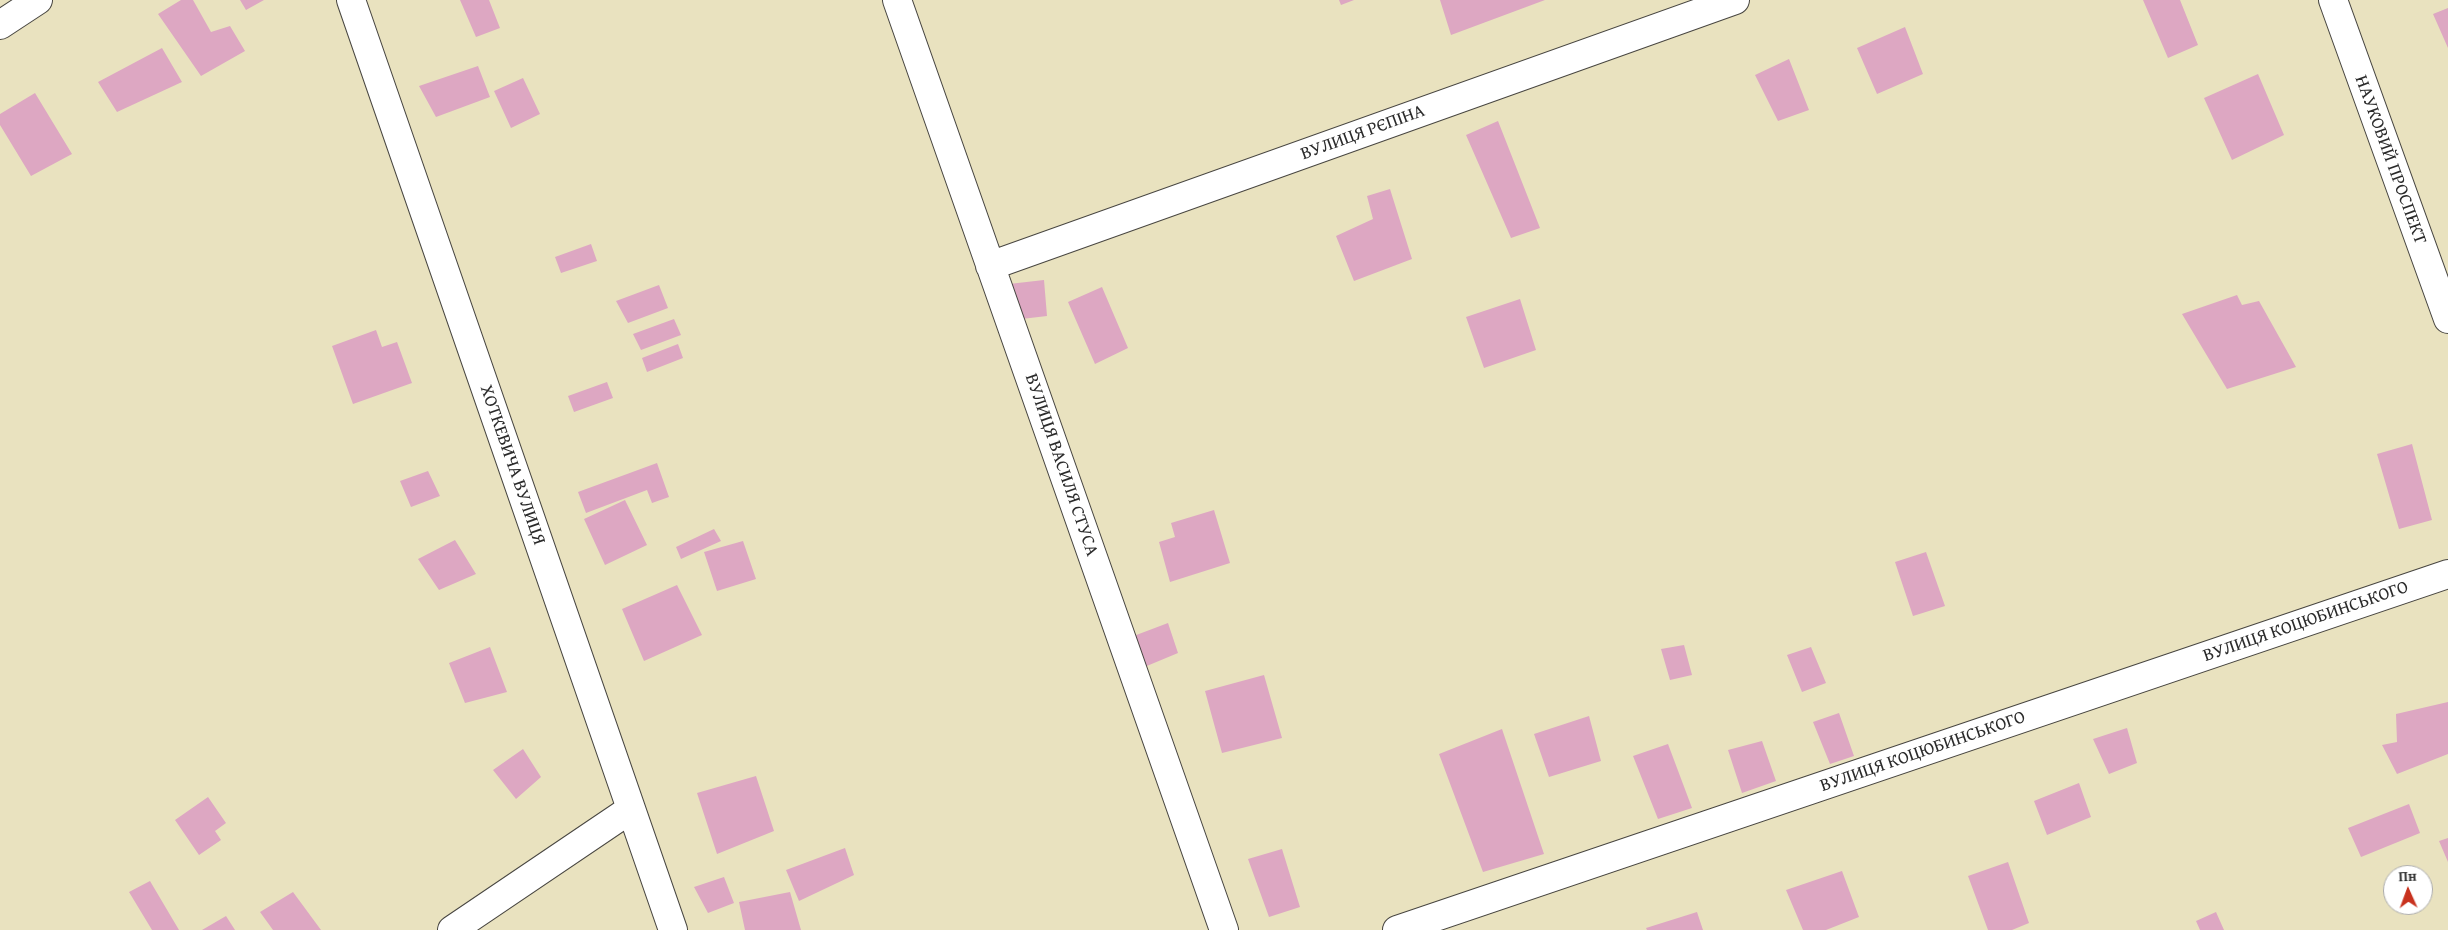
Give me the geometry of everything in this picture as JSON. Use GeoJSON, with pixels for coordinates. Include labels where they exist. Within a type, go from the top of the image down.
{"type":"FeatureCollection","features":[{"type":"Feature","properties":{"kind":"street"},"geometry":{"type":"LineString","coordinates":[[0,25],[38,0]]}},
{"type":"Feature","properties":{"kind":"street","name":"ХОТКЕВИЧА ВУЛИЦЯ"},"geometry":{"type":"LineString","coordinates":[[351,0],[673,930]]}},
{"type":"Feature","properties":{"kind":"street","name":"ВУЛИЦЯ ВАСИЛЯ СТУСА"},"geometry":{"type":"LineString","coordinates":[[897,0],[1224,930]]}},
{"type":"Feature","properties":{"kind":"street","name":"ВУЛИЦЯ РЄПІНА"},"geometry":{"type":"LineString","coordinates":[[990,266],[1735,0]]}},
{"type":"Feature","properties":{"kind":"street","name":"НАУКОВИЙ ПРОСПЕКТ"},"geometry":{"type":"LineString","coordinates":[[2333,0],[2448,319]]}},
{"type":"Feature","properties":{"kind":"street","name":"ВУЛИЦЯ КОЦЮБИНСЬКОГО"},"geometry":{"type":"LineString","coordinates":[[1397,930],[2448,574]]}},
{"type":"Feature","properties":{"kind":"street"},"geometry":{"type":"LineString","coordinates":[[452,930],[631,809]]}},
{"type":"Feature","properties":{"kind":"building"},"geometry":{"type":"Polygon","coordinates":[[[181,0],[193,0],[211,32],[230,26],[245,51],[201,76],[158,14],[181,0]]]}},
{"type":"Feature","properties":{"kind":"building"},"geometry":{"type":"Polygon","coordinates":[[[240,0],[264,0],[246,10],[240,0]]]}},
{"type":"Feature","properties":{"kind":"building"},"geometry":{"type":"Polygon","coordinates":[[[460,0],[489,0],[500,28],[476,37],[460,0]]]}},
{"type":"Feature","properties":{"kind":"building"},"geometry":{"type":"Polygon","coordinates":[[[1339,0],[1354,0],[1341,5],[1339,0]]]}},
{"type":"Feature","properties":{"kind":"building"},"geometry":{"type":"Polygon","coordinates":[[[1440,0],[1545,0],[1451,35],[1440,0]]]}},
{"type":"Feature","properties":{"kind":"building"},"geometry":{"type":"Polygon","coordinates":[[[2143,0],[2180,0],[2198,45],[2168,58],[2143,0]]]}},
{"type":"Feature","properties":{"kind":"building"},"geometry":{"type":"Polygon","coordinates":[[[2448,8],[2448,48],[2433,14],[2448,8]]]}},
{"type":"Feature","properties":{"kind":"building"},"geometry":{"type":"Polygon","coordinates":[[[1905,27],[1923,74],[1877,94],[1857,48],[1905,27]]]}},
{"type":"Feature","properties":{"kind":"building"},"geometry":{"type":"Polygon","coordinates":[[[162,48],[182,82],[117,112],[98,82],[162,48]]]}},
{"type":"Feature","properties":{"kind":"building"},"geometry":{"type":"Polygon","coordinates":[[[1789,59],[1809,110],[1778,121],[1755,75],[1789,59]]]}},
{"type":"Feature","properties":{"kind":"building"},"geometry":{"type":"Polygon","coordinates":[[[478,66],[490,97],[436,117],[419,86],[478,66]]]}},
{"type":"Feature","properties":{"kind":"building"},"geometry":{"type":"Polygon","coordinates":[[[2258,74],[2284,135],[2232,160],[2204,98],[2258,74]]]}},
{"type":"Feature","properties":{"kind":"building"},"geometry":{"type":"Polygon","coordinates":[[[523,78],[540,114],[511,128],[494,91],[523,78]]]}},
{"type":"Feature","properties":{"kind":"building"},"geometry":{"type":"Polygon","coordinates":[[[35,93],[72,154],[31,176],[0,125],[0,114],[35,93]]]}},
{"type":"Feature","properties":{"kind":"building"},"geometry":{"type":"Polygon","coordinates":[[[1498,121],[1540,228],[1511,238],[1466,135],[1498,121]]]}},
{"type":"Feature","properties":{"kind":"building"},"geometry":{"type":"Polygon","coordinates":[[[1390,189],[1412,259],[1354,281],[1336,236],[1373,219],[1367,196],[1390,189]]]}},
{"type":"Feature","properties":{"kind":"building"},"geometry":{"type":"Polygon","coordinates":[[[591,244],[597,261],[561,273],[555,257],[591,244]]]}},
{"type":"Feature","properties":{"kind":"building"},"geometry":{"type":"Polygon","coordinates":[[[1044,280],[1047,316],[1013,320],[1009,284],[1044,280]]]}},
{"type":"Feature","properties":{"kind":"building"},"geometry":{"type":"Polygon","coordinates":[[[659,285],[668,308],[628,323],[616,301],[659,285]]]}},
{"type":"Feature","properties":{"kind":"building"},"geometry":{"type":"Polygon","coordinates":[[[1102,287],[1128,348],[1095,364],[1068,302],[1102,287]]]}},
{"type":"Feature","properties":{"kind":"building"},"geometry":{"type":"Polygon","coordinates":[[[2237,295],[2242,305],[2259,301],[2296,367],[2227,389],[2182,314],[2237,295]]]}},
{"type":"Feature","properties":{"kind":"building"},"geometry":{"type":"Polygon","coordinates":[[[1520,299],[1536,350],[1484,368],[1466,317],[1520,299]]]}},
{"type":"Feature","properties":{"kind":"building"},"geometry":{"type":"Polygon","coordinates":[[[674,319],[681,335],[641,350],[633,334],[674,319]]]}},
{"type":"Feature","properties":{"kind":"building"},"geometry":{"type":"Polygon","coordinates":[[[376,330],[382,347],[397,342],[412,383],[353,404],[332,346],[376,330]]]}},
{"type":"Feature","properties":{"kind":"building"},"geometry":{"type":"Polygon","coordinates":[[[678,344],[683,358],[647,372],[642,358],[678,344]]]}},
{"type":"Feature","properties":{"kind":"building"},"geometry":{"type":"Polygon","coordinates":[[[607,382],[613,398],[574,412],[568,396],[607,382]]]}},
{"type":"Feature","properties":{"kind":"building"},"geometry":{"type":"Polygon","coordinates":[[[2412,444],[2432,520],[2399,529],[2377,454],[2412,444]]]}},
{"type":"Feature","properties":{"kind":"building"},"geometry":{"type":"Polygon","coordinates":[[[657,463],[669,497],[652,503],[647,490],[586,513],[578,492],[657,463]]]}},
{"type":"Feature","properties":{"kind":"building"},"geometry":{"type":"Polygon","coordinates":[[[428,471],[440,496],[411,507],[400,481],[428,471]]]}},
{"type":"Feature","properties":{"kind":"building"},"geometry":{"type":"Polygon","coordinates":[[[625,500],[647,545],[605,565],[584,519],[625,500]]]}},
{"type":"Feature","properties":{"kind":"building"},"geometry":{"type":"Polygon","coordinates":[[[1214,510],[1230,563],[1170,582],[1159,542],[1175,537],[1171,523],[1214,510]]]}},
{"type":"Feature","properties":{"kind":"building"},"geometry":{"type":"Polygon","coordinates":[[[714,529],[721,541],[681,559],[676,547],[714,529]]]}},
{"type":"Feature","properties":{"kind":"building"},"geometry":{"type":"Polygon","coordinates":[[[455,540],[476,574],[439,590],[418,559],[455,540]]]}},
{"type":"Feature","properties":{"kind":"building"},"geometry":{"type":"Polygon","coordinates":[[[743,541],[756,579],[717,591],[704,552],[743,541]]]}},
{"type":"Feature","properties":{"kind":"building"},"geometry":{"type":"Polygon","coordinates":[[[1926,552],[1945,606],[1913,616],[1895,562],[1926,552]]]}},
{"type":"Feature","properties":{"kind":"building"},"geometry":{"type":"Polygon","coordinates":[[[677,585],[702,635],[644,661],[622,609],[677,585]]]}},
{"type":"Feature","properties":{"kind":"building"},"geometry":{"type":"Polygon","coordinates":[[[1168,623],[1178,653],[1142,668],[1131,637],[1168,623]]]}},
{"type":"Feature","properties":{"kind":"building"},"geometry":{"type":"Polygon","coordinates":[[[1684,645],[1692,675],[1670,680],[1661,649],[1684,645]]]}},
{"type":"Feature","properties":{"kind":"building"},"geometry":{"type":"Polygon","coordinates":[[[490,647],[507,692],[465,703],[449,663],[490,647]]]}},
{"type":"Feature","properties":{"kind":"building"},"geometry":{"type":"Polygon","coordinates":[[[1811,647],[1826,683],[1802,692],[1787,655],[1811,647]]]}},
{"type":"Feature","properties":{"kind":"building"},"geometry":{"type":"Polygon","coordinates":[[[1264,675],[1282,738],[1222,753],[1205,691],[1264,675]]]}},
{"type":"Feature","properties":{"kind":"building"},"geometry":{"type":"Polygon","coordinates":[[[2448,702],[2448,754],[2397,774],[2382,745],[2397,742],[2396,714],[2448,702]]]}},
{"type":"Feature","properties":{"kind":"building"},"geometry":{"type":"Polygon","coordinates":[[[1839,713],[1854,756],[1830,764],[1813,722],[1839,713]]]}},
{"type":"Feature","properties":{"kind":"building"},"geometry":{"type":"Polygon","coordinates":[[[1589,716],[1601,761],[1549,777],[1534,734],[1589,716]]]}},
{"type":"Feature","properties":{"kind":"building"},"geometry":{"type":"Polygon","coordinates":[[[2127,728],[2137,763],[2109,774],[2093,739],[2127,728]]]}},
{"type":"Feature","properties":{"kind":"building"},"geometry":{"type":"Polygon","coordinates":[[[1502,729],[1544,854],[1483,872],[1439,754],[1502,729]]]}},
{"type":"Feature","properties":{"kind":"building"},"geometry":{"type":"Polygon","coordinates":[[[1762,741],[1776,781],[1742,793],[1728,750],[1762,741]]]}},
{"type":"Feature","properties":{"kind":"building"},"geometry":{"type":"Polygon","coordinates":[[[1668,744],[1692,808],[1658,819],[1633,756],[1668,744]]]}},
{"type":"Feature","properties":{"kind":"building"},"geometry":{"type":"Polygon","coordinates":[[[523,749],[541,777],[516,799],[493,770],[523,749]]]}},
{"type":"Feature","properties":{"kind":"building"},"geometry":{"type":"Polygon","coordinates":[[[756,776],[774,831],[717,854],[697,793],[756,776]]]}},
{"type":"Feature","properties":{"kind":"building"},"geometry":{"type":"Polygon","coordinates":[[[2079,783],[2091,817],[2047,835],[2034,801],[2079,783]]]}},
{"type":"Feature","properties":{"kind":"building"},"geometry":{"type":"Polygon","coordinates":[[[208,797],[226,823],[215,831],[221,840],[199,855],[175,820],[208,797]]]}},
{"type":"Feature","properties":{"kind":"building"},"geometry":{"type":"Polygon","coordinates":[[[2409,804],[2420,833],[2361,857],[2348,828],[2409,804]]]}},
{"type":"Feature","properties":{"kind":"building"},"geometry":{"type":"Polygon","coordinates":[[[2448,838],[2448,862],[2439,841],[2448,838]]]}},
{"type":"Feature","properties":{"kind":"building"},"geometry":{"type":"Polygon","coordinates":[[[845,848],[854,875],[799,901],[786,870],[845,848]]]}},
{"type":"Feature","properties":{"kind":"building"},"geometry":{"type":"Polygon","coordinates":[[[1282,849],[1300,907],[1269,917],[1248,859],[1282,849]]]}},
{"type":"Feature","properties":{"kind":"building"},"geometry":{"type":"Polygon","coordinates":[[[2008,862],[2029,923],[2012,930],[1988,930],[1968,876],[2008,862]]]}},
{"type":"Feature","properties":{"kind":"building"},"geometry":{"type":"Polygon","coordinates":[[[1842,871],[1859,917],[1826,930],[1803,930],[1786,890],[1842,871]]]}},
{"type":"Feature","properties":{"kind":"building"},"geometry":{"type":"Polygon","coordinates":[[[724,877],[734,903],[708,913],[694,887],[724,877]]]}},
{"type":"Feature","properties":{"kind":"building"},"geometry":{"type":"Polygon","coordinates":[[[150,881],[179,930],[152,930],[129,892],[150,881]]]}},
{"type":"Feature","properties":{"kind":"building"},"geometry":{"type":"Polygon","coordinates":[[[293,892],[321,930],[273,930],[260,912],[293,892]]]}},
{"type":"Feature","properties":{"kind":"building"},"geometry":{"type":"Polygon","coordinates":[[[790,892],[801,930],[745,930],[739,902],[790,892]]]}},
{"type":"Feature","properties":{"kind":"building"},"geometry":{"type":"Polygon","coordinates":[[[1697,912],[1703,930],[1647,930],[1646,928],[1697,912]]]}},
{"type":"Feature","properties":{"kind":"building"},"geometry":{"type":"Polygon","coordinates":[[[2216,912],[2224,930],[2200,930],[2196,921],[2216,912]]]}},
{"type":"Feature","properties":{"kind":"building"},"geometry":{"type":"Polygon","coordinates":[[[226,916],[235,930],[202,930],[226,916]]]}}]}
